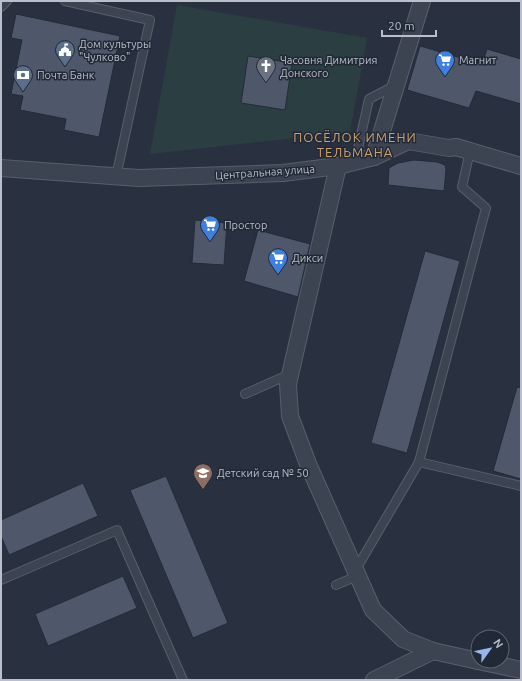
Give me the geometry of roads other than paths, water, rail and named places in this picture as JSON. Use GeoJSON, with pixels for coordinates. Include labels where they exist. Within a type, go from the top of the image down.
{"type":"FeatureCollection","features":[{"type":"Feature","properties":{"kind":"street"},"geometry":{"type":"LineString","coordinates":[[374,157],[422,1]]}},
{"type":"Feature","properties":{"kind":"street","name":"Центральная улица"},"geometry":{"type":"LineString","coordinates":[[1,168],[139,178],[283,173],[338,166],[355,162],[374,157],[408,141],[449,148],[456,147],[521,166]]}},
{"type":"Feature","properties":{"kind":"street"},"geometry":{"type":"LineString","coordinates":[[338,166],[288,384],[290,416],[308,464],[373,610],[403,640],[433,651],[470,659]]}},
{"type":"Feature","properties":{"kind":"street"},"geometry":{"type":"LineString","coordinates":[[374,680],[396,675],[433,651]]}},
{"type":"Feature","properties":{"kind":"street"},"geometry":{"type":"LineString","coordinates":[[510,668],[521,670]]}},
{"type":"Feature","properties":{"kind":"lane"},"geometry":{"type":"LineString","coordinates":[[1,7],[7,1]]}},
{"type":"Feature","properties":{"kind":"lane"},"geometry":{"type":"LineString","coordinates":[[65,1],[150,20],[116,177]]}},
{"type":"Feature","properties":{"kind":"lane"},"geometry":{"type":"LineString","coordinates":[[355,162],[369,99],[396,84]]}},
{"type":"Feature","properties":{"kind":"lane"},"geometry":{"type":"LineString","coordinates":[[336,585],[356,573],[419,462],[486,208],[462,187],[470,151]]}},
{"type":"Feature","properties":{"kind":"lane"},"geometry":{"type":"LineString","coordinates":[[245,394],[290,374]]}},
{"type":"Feature","properties":{"kind":"lane"},"geometry":{"type":"LineString","coordinates":[[419,462],[521,486]]}},
{"type":"Feature","properties":{"kind":"lane"},"geometry":{"type":"LineString","coordinates":[[1,580],[117,530],[183,680]]}},
{"type":"Feature","properties":{"kind":"place","name":"Дом культуры \"Чулково\""},"geometry":{"type":"Point","coordinates":[65,67]}},
{"type":"Feature","properties":{"kind":"place","name":"Магнит"},"geometry":{"type":"Point","coordinates":[445,77]}},
{"type":"Feature","properties":{"kind":"place","name":"Часовня Димитрия Донского"},"geometry":{"type":"Point","coordinates":[266,83]}},
{"type":"Feature","properties":{"kind":"place","name":"Почта Банк"},"geometry":{"type":"Point","coordinates":[23,92]}},
{"type":"Feature","properties":{"kind":"place","name":"Простор"},"geometry":{"type":"Point","coordinates":[210,242]}},
{"type":"Feature","properties":{"kind":"place","name":"Дикси"},"geometry":{"type":"Point","coordinates":[278,275]}},
{"type":"Feature","properties":{"kind":"place","name":"Детский сад № 50"},"geometry":{"type":"Point","coordinates":[203,490]}},
{"type":"Feature","properties":{"kind":"district","name":"ПОСЁЛОК ИМЕНИ ТЕЛЬМАНА"},"geometry":{"type":"Point","coordinates":[355,144]}}]}
